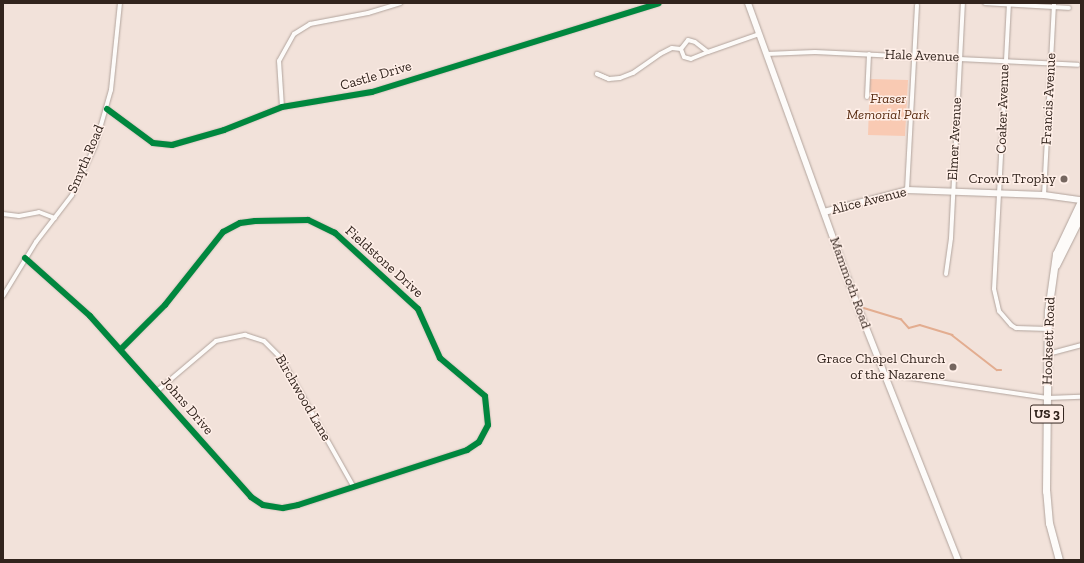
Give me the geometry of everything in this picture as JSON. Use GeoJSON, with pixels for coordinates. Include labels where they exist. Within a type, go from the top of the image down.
{"type":"FeatureCollection","features":[{"type":"Feature","properties":{"kind":"main road","name":"Mammoth Road"},"geometry":{"type":"LineString","coordinates":[[748,3],[885,374],[958,560]]}},
{"type":"Feature","properties":{"kind":"main road","name":"Alice Avenue"},"geometry":{"type":"LineString","coordinates":[[824,212],[907,190],[1044,195],[1081,201]]}},
{"type":"Feature","properties":{"kind":"main road","name":"Hooksett Road"},"geometry":{"type":"LineString","coordinates":[[1058,560],[1047,506],[1048,329],[1060,243],[1081,201]]}},
{"type":"Feature","properties":{"kind":"main road","name":"Hooksett Road"},"geometry":{"type":"LineString","coordinates":[[1056,265],[1081,215]]}},
{"type":"Feature","properties":{"kind":"street","name":"Smyth Road"},"geometry":{"type":"LineString","coordinates":[[3,296],[25,258],[81,178],[107,109],[115,66],[120,3]]}},
{"type":"Feature","properties":{"kind":"street"},"geometry":{"type":"LineString","coordinates":[[282,107],[279,61],[294,34],[310,24],[368,13],[400,3]]}},
{"type":"Feature","properties":{"kind":"street","name":"Castle Drive"},"geometry":{"type":"LineString","coordinates":[[107,109],[144,138],[162,145],[196,139],[282,107],[372,92],[659,3]]}},
{"type":"Feature","properties":{"kind":"street","name":"Elmer Avenue"},"geometry":{"type":"LineString","coordinates":[[946,274],[952,238],[952,191],[963,3]]}},
{"type":"Feature","properties":{"kind":"street"},"geometry":{"type":"LineString","coordinates":[[985,3],[1054,5],[1069,8]]}},
{"type":"Feature","properties":{"kind":"street","name":"Coaker Avenue"},"geometry":{"type":"LineString","coordinates":[[1009,4],[994,289],[999,311],[1016,328],[1048,329]]}},
{"type":"Feature","properties":{"kind":"street"},"geometry":{"type":"LineString","coordinates":[[907,190],[916,5]]}},
{"type":"Feature","properties":{"kind":"street","name":"Francis Avenue"},"geometry":{"type":"LineString","coordinates":[[1044,195],[1054,5]]}},
{"type":"Feature","properties":{"kind":"street"},"geometry":{"type":"LineString","coordinates":[[681,49],[687,59],[759,34]]}},
{"type":"Feature","properties":{"kind":"street"},"geometry":{"type":"LineString","coordinates":[[681,49],[684,43],[691,40],[708,52]]}},
{"type":"Feature","properties":{"kind":"street"},"geometry":{"type":"LineString","coordinates":[[609,79],[633,73],[672,48],[681,49]]}},
{"type":"Feature","properties":{"kind":"street","name":"Hale Avenue"},"geometry":{"type":"LineString","coordinates":[[766,54],[790,51],[1078,64]]}},
{"type":"Feature","properties":{"kind":"street"},"geometry":{"type":"LineString","coordinates":[[867,97],[869,54]]}},
{"type":"Feature","properties":{"kind":"street"},"geometry":{"type":"LineString","coordinates":[[3,214],[18,216],[39,212],[54,218]]}},
{"type":"Feature","properties":{"kind":"street","name":"Fieldstone Drive"},"geometry":{"type":"LineString","coordinates":[[121,349],[146,328],[215,239],[231,227],[254,221],[289,219],[308,220],[327,227],[418,309],[440,358],[482,392],[488,406],[488,425],[475,445],[353,486]]}},
{"type":"Feature","properties":{"kind":"street","name":"Johns Drive"},"geometry":{"type":"LineString","coordinates":[[25,258],[121,349],[251,497],[263,505],[283,508],[298,505],[353,486]]}},
{"type":"Feature","properties":{"kind":"street","name":"Birchwood Lane"},"geometry":{"type":"LineString","coordinates":[[157,391],[216,341],[245,335],[264,340],[281,358],[353,486]]}},
{"type":"Feature","properties":{"kind":"street"},"geometry":{"type":"LineString","coordinates":[[1048,354],[1081,345]]}},
{"type":"Feature","properties":{"kind":"street"},"geometry":{"type":"LineString","coordinates":[[885,374],[1047,398],[1081,397]]}},
{"type":"Feature","properties":{"kind":"green space","name":"Fraser Memorial Park"},"geometry":{"type":"Polygon","coordinates":[[[870,79],[908,80],[905,136],[868,135],[870,79]]]}},
{"type":"Feature","properties":{"kind":"waterway"},"geometry":{"type":"LineString","coordinates":[[864,308],[901,319],[909,328],[920,325],[952,335],[997,370],[1001,370]]}},
{"type":"Feature","properties":{"kind":"cycle path"},"geometry":{"type":"LineString","coordinates":[[107,109],[153,143],[172,145],[224,130],[282,107],[372,92],[659,3]]}},
{"type":"Feature","properties":{"kind":"cycle path"},"geometry":{"type":"LineString","coordinates":[[25,258],[90,316],[251,497],[263,505],[283,508],[298,505],[467,450],[479,442],[488,425],[485,396],[440,358],[418,309],[335,233],[308,220],[255,221],[240,223],[223,232],[165,305],[121,349]]}},
{"type":"Feature","properties":{"kind":"place","name":"Crown Trophy"},"geometry":{"type":"Point","coordinates":[1064,179]}},
{"type":"Feature","properties":{"kind":"place","name":"Grace Chapel Church of the Nazarene"},"geometry":{"type":"Point","coordinates":[953,367]}}]}
